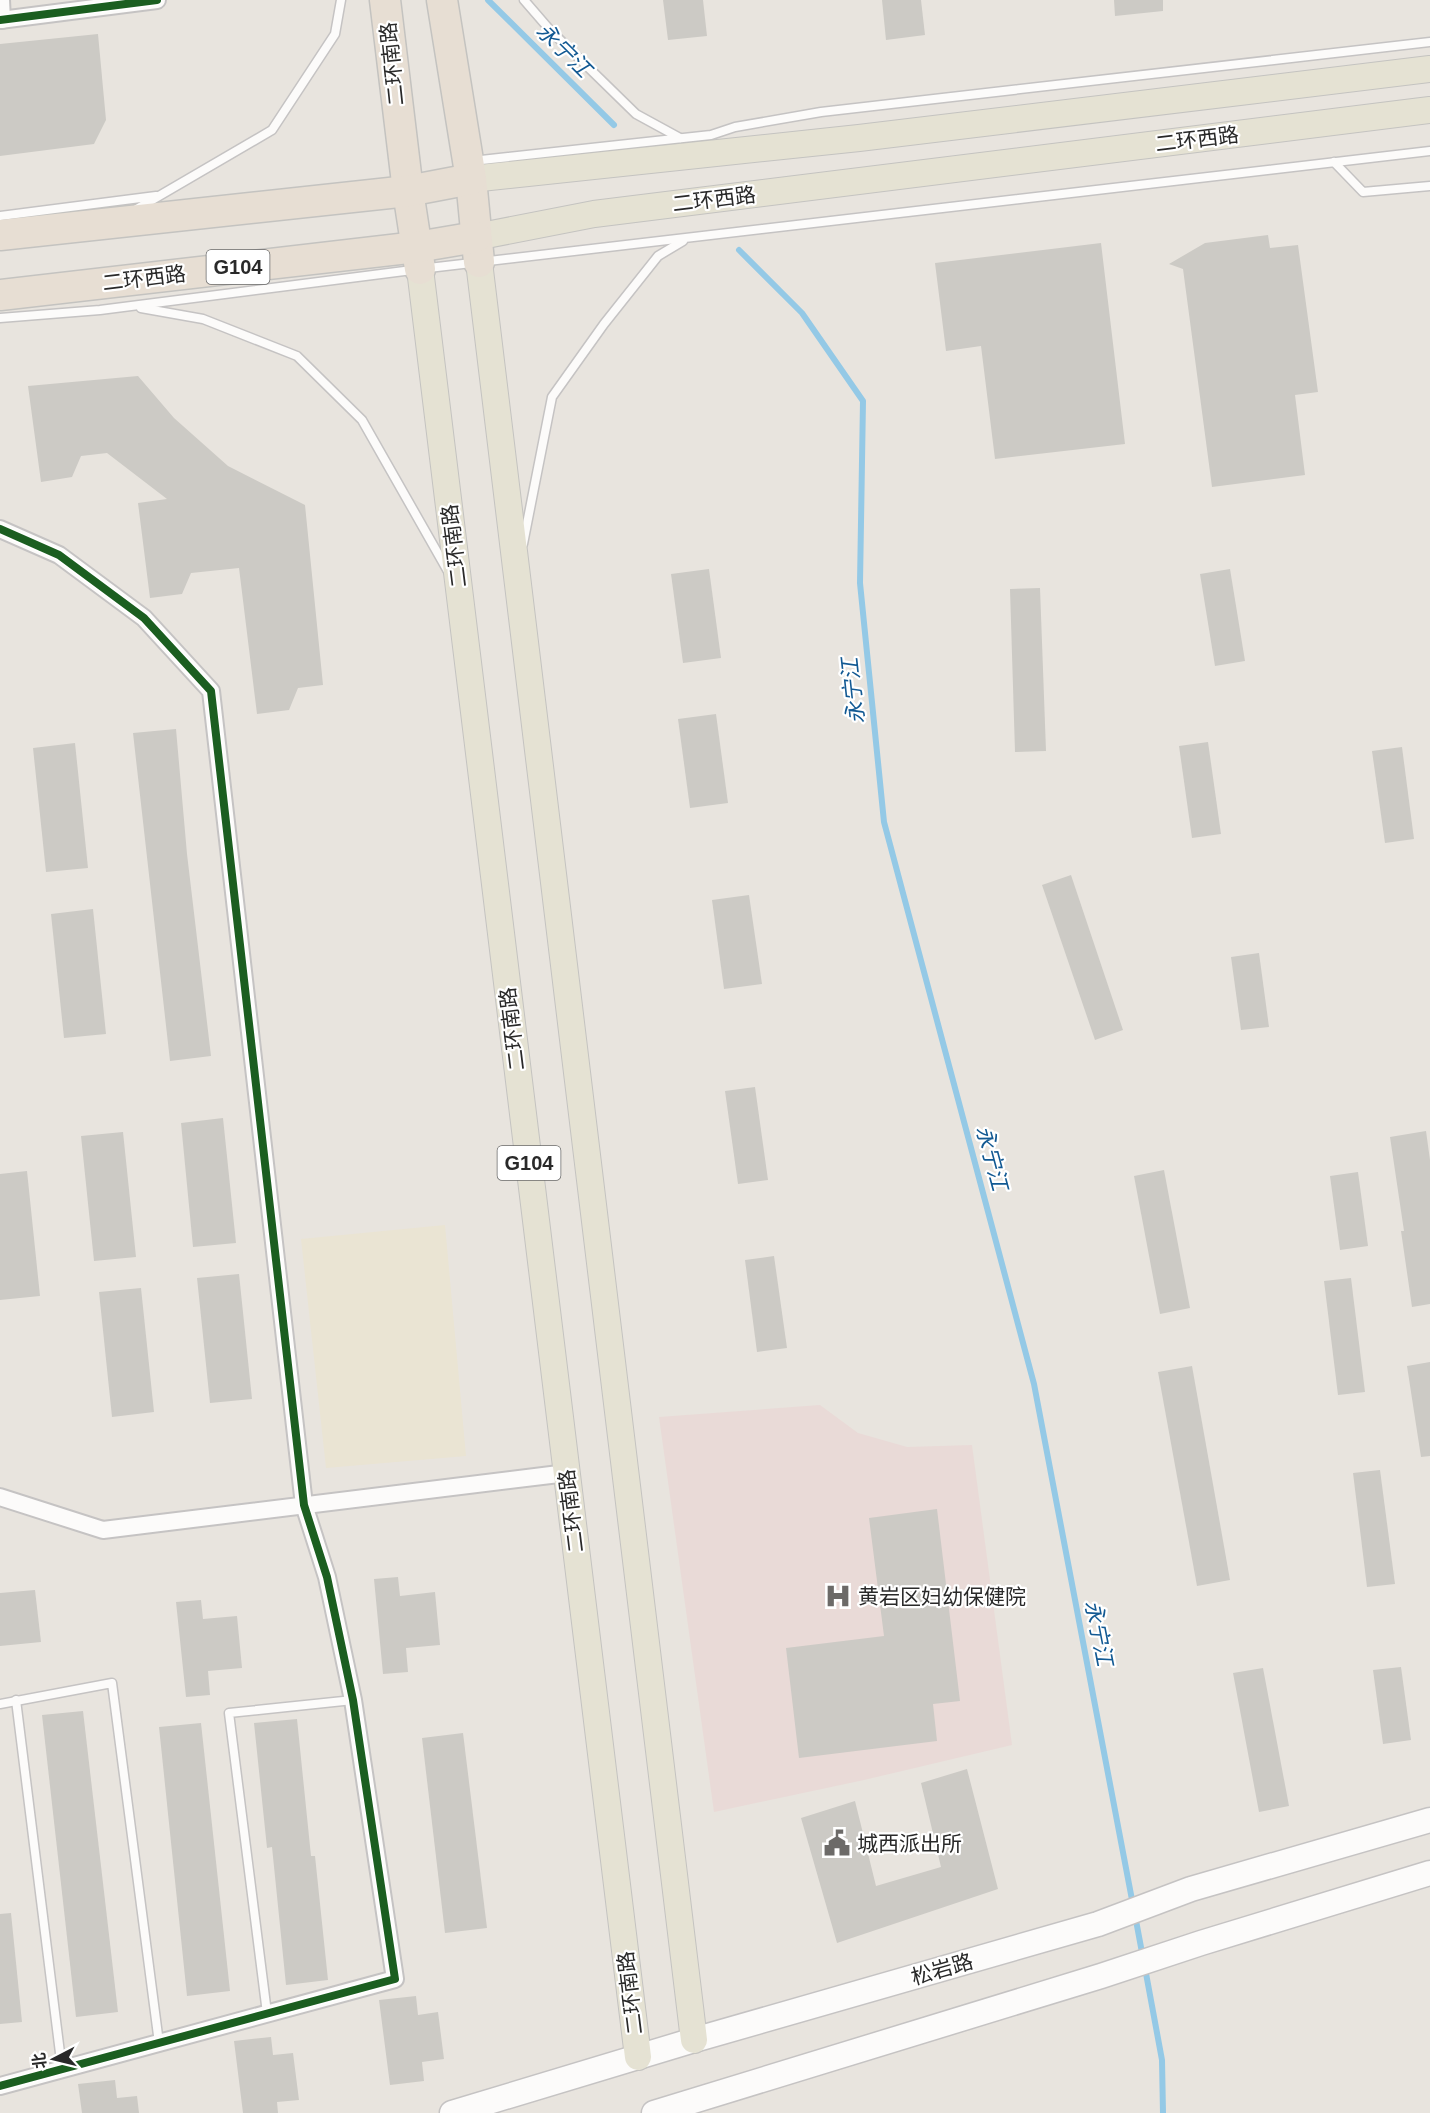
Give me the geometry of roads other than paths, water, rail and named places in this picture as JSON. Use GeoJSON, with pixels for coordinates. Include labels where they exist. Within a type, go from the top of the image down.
{"type":"FeatureCollection","features":[{"type":"Feature","properties":{"kind":"highway","name":"G104"},"geometry":{"type":"LineString","coordinates":[[444,4],[470,170],[477,250]]}},
{"type":"Feature","properties":{"kind":"highway","name":"二环南路"},"geometry":{"type":"LineString","coordinates":[[384,5],[418,258]]}},
{"type":"Feature","properties":{"kind":"highway","name":"二环西路"},"geometry":{"type":"LineString","coordinates":[[0,235],[408,191],[470,170]]}},
{"type":"Feature","properties":{"kind":"highway","name":"二环西路"},"geometry":{"type":"LineString","coordinates":[[0,295],[418,258],[477,250]]}},
{"type":"Feature","properties":{"kind":"main road","name":"二环西路"},"geometry":{"type":"LineString","coordinates":[[470,170],[859,138],[1430,69]]}},
{"type":"Feature","properties":{"kind":"main road","name":"二环西路"},"geometry":{"type":"LineString","coordinates":[[477,250],[594,214],[1430,110]]}},
{"type":"Feature","properties":{"kind":"main road","name":"G104"},"geometry":{"type":"LineString","coordinates":[[477,250],[694,2040]]}},
{"type":"Feature","properties":{"kind":"main road","name":"二环南路"},"geometry":{"type":"LineString","coordinates":[[418,258],[638,2057]]}},
{"type":"Feature","properties":{"kind":"main road","name":"松岩路"},"geometry":{"type":"LineString","coordinates":[[452,2113],[694,2040],[1098,1924],[1191,1889],[1430,1820]]}},
{"type":"Feature","properties":{"kind":"main road"},"geometry":{"type":"LineString","coordinates":[[654,2113],[1430,1873]]}},
{"type":"Feature","properties":{"kind":"street"},"geometry":{"type":"LineString","coordinates":[[1,0],[1,20],[157,0]]}},
{"type":"Feature","properties":{"kind":"street"},"geometry":{"type":"LineString","coordinates":[[0,529],[59,555],[144,618],[211,691],[304,1505],[327,1577],[353,1700],[395,1979],[0,2086]]}},
{"type":"Feature","properties":{"kind":"street"},"geometry":{"type":"LineString","coordinates":[[0,1497],[103,1530],[567,1473]]}},
{"type":"Feature","properties":{"kind":"lane"},"geometry":{"type":"LineString","coordinates":[[109,225],[272,130],[335,34],[341,0]]}},
{"type":"Feature","properties":{"kind":"lane"},"geometry":{"type":"LineString","coordinates":[[524,0],[550,30],[636,114],[680,138]]}},
{"type":"Feature","properties":{"kind":"lane"},"geometry":{"type":"LineString","coordinates":[[470,170],[711,135],[735,127],[821,112],[1430,42]]}},
{"type":"Feature","properties":{"kind":"lane"},"geometry":{"type":"LineString","coordinates":[[477,250],[687,238],[1430,151]]}},
{"type":"Feature","properties":{"kind":"lane"},"geometry":{"type":"LineString","coordinates":[[1334,162],[1363,192],[1430,186]]}},
{"type":"Feature","properties":{"kind":"lane"},"geometry":{"type":"LineString","coordinates":[[0,216],[159,196]]}},
{"type":"Feature","properties":{"kind":"lane"},"geometry":{"type":"LineString","coordinates":[[517,577],[552,397],[604,324],[658,256],[687,238]]}},
{"type":"Feature","properties":{"kind":"lane"},"geometry":{"type":"LineString","coordinates":[[0,318],[132,306],[418,258]]}},
{"type":"Feature","properties":{"kind":"lane"},"geometry":{"type":"LineString","coordinates":[[132,306],[203,319],[297,356],[362,420],[459,591]]}},
{"type":"Feature","properties":{"kind":"lane"},"geometry":{"type":"LineString","coordinates":[[0,1704],[112,1683],[159,2043]]}},
{"type":"Feature","properties":{"kind":"lane"},"geometry":{"type":"LineString","coordinates":[[16,1700],[62,2069]]}},
{"type":"Feature","properties":{"kind":"lane"},"geometry":{"type":"LineString","coordinates":[[267,2013],[229,1713],[353,1700]]}},
{"type":"Feature","properties":{"kind":"waterway","name":"永宁江"},"geometry":{"type":"LineString","coordinates":[[488,0],[614,125]]}},
{"type":"Feature","properties":{"kind":"waterway","name":"永宁江"},"geometry":{"type":"LineString","coordinates":[[739,250],[802,313],[863,401],[860,583],[884,822],[1034,1384],[1133,1905]]}},
{"type":"Feature","properties":{"kind":"waterway","name":"永宁江"},"geometry":{"type":"LineString","coordinates":[[1135,1915],[1143,1958]]}},
{"type":"Feature","properties":{"kind":"waterway","name":"永宁江"},"geometry":{"type":"LineString","coordinates":[[1145,1968],[1162,2060],[1163,2113]]}},
{"type":"Feature","properties":{"kind":"place","name":"黄岩区妇幼保健院"},"geometry":{"type":"Point","coordinates":[838,1596]}},
{"type":"Feature","properties":{"kind":"place","name":"城西派出所"},"geometry":{"type":"Point","coordinates":[837,1843]}}]}
